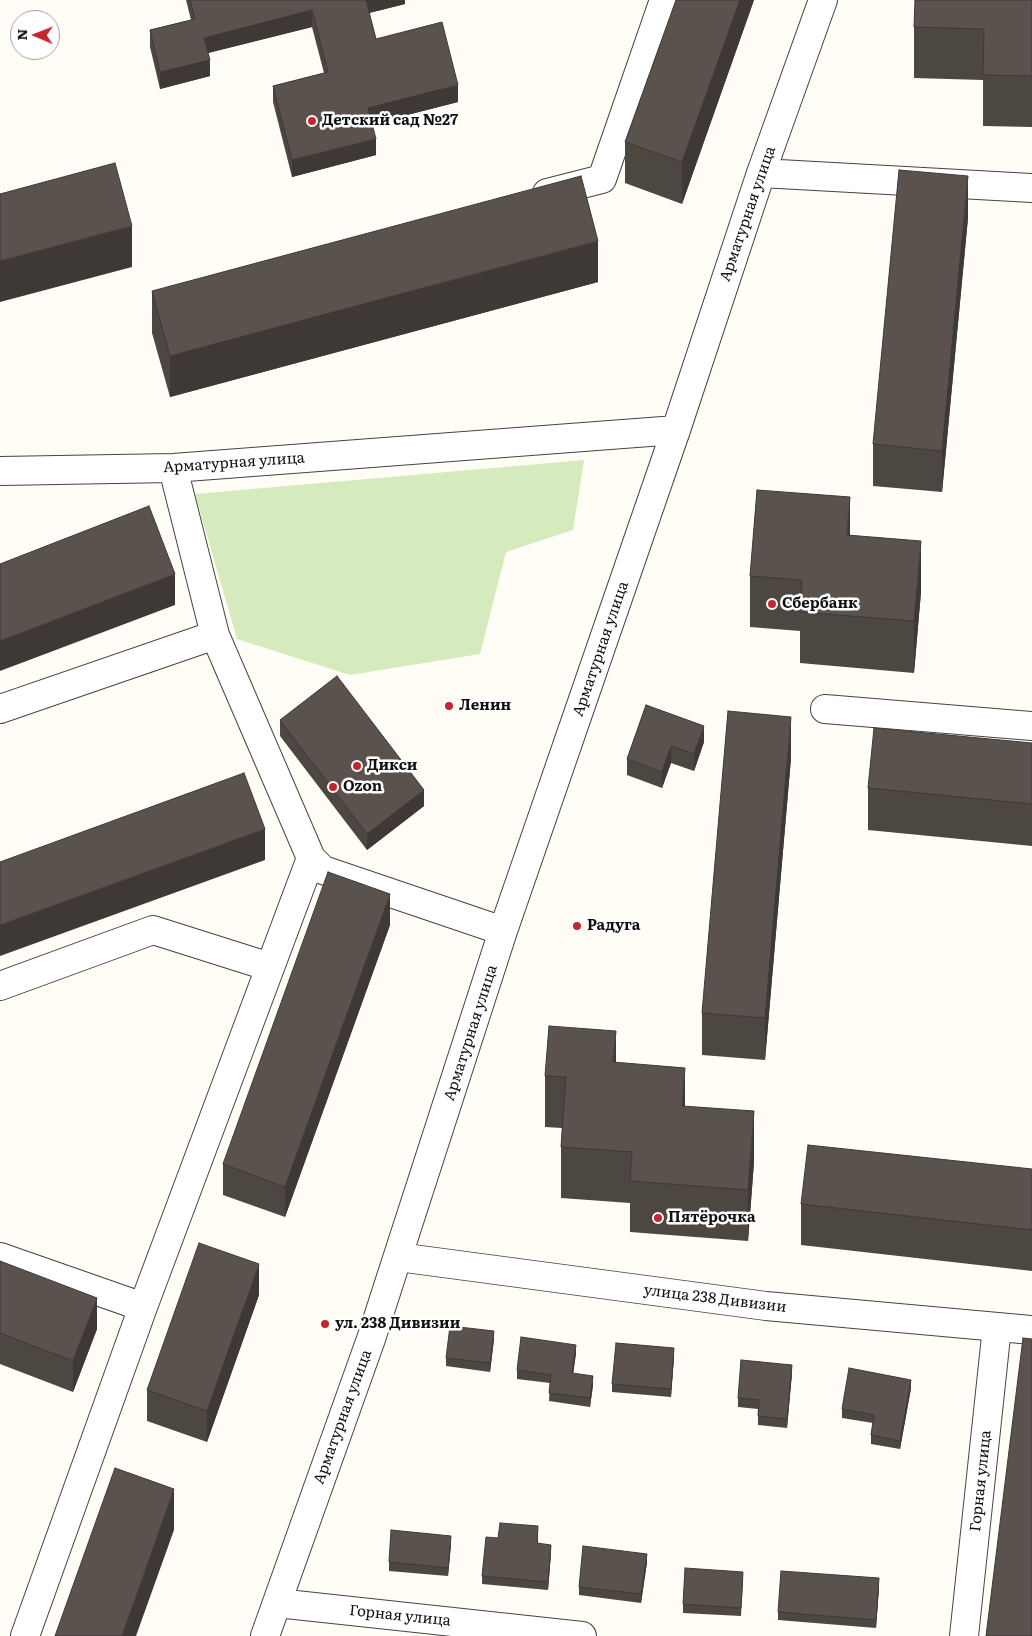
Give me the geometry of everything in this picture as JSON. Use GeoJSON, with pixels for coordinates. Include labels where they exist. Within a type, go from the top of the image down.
{"type":"FeatureCollection","features":[{"type":"Feature","properties":{"kind":"street"},"geometry":{"type":"LineString","coordinates":[[526,199],[602,179],[664,0]]}},
{"type":"Feature","properties":{"kind":"street","name":"Арматурная улица"},"geometry":{"type":"LineString","coordinates":[[265,1636],[371,1340],[503,932],[676,430],[761,173],[823,0]]}},
{"type":"Feature","properties":{"kind":"street"},"geometry":{"type":"LineString","coordinates":[[761,173],[1032,188]]}},
{"type":"Feature","properties":{"kind":"street","name":"Арматурная улица"},"geometry":{"type":"LineString","coordinates":[[0,471],[173,468],[676,430]]}},
{"type":"Feature","properties":{"kind":"street"},"geometry":{"type":"LineString","coordinates":[[173,468],[215,635],[311,858],[323,870],[503,932]]}},
{"type":"Feature","properties":{"kind":"street"},"geometry":{"type":"LineString","coordinates":[[0,709],[215,635]]}},
{"type":"Feature","properties":{"kind":"street"},"geometry":{"type":"LineString","coordinates":[[825,709],[1032,726]]}},
{"type":"Feature","properties":{"kind":"street"},"geometry":{"type":"LineString","coordinates":[[24,1636],[143,1307],[311,858]]}},
{"type":"Feature","properties":{"kind":"street"},"geometry":{"type":"LineString","coordinates":[[0,986],[153,930],[270,967]]}},
{"type":"Feature","properties":{"kind":"street","name":"улица 238 Дивизии"},"geometry":{"type":"LineString","coordinates":[[398,1256],[766,1306],[1032,1330]]}},
{"type":"Feature","properties":{"kind":"street"},"geometry":{"type":"LineString","coordinates":[[0,1258],[143,1307]]}},
{"type":"Feature","properties":{"kind":"street","name":"Горная улица"},"geometry":{"type":"LineString","coordinates":[[964,1636],[997,1327]]}},
{"type":"Feature","properties":{"kind":"street","name":"Горная улица"},"geometry":{"type":"LineString","coordinates":[[277,1603],[582,1636]]}},
{"type":"Feature","properties":{"kind":"green space"},"geometry":{"type":"Polygon","coordinates":[[[584,460],[573,530],[506,552],[480,654],[350,675],[237,639],[195,494],[584,460]]]}},
{"type":"Feature","properties":{"kind":"building"},"geometry":{"type":"Polygon","coordinates":[[[190,0],[366,0],[376,39],[442,22],[458,85],[368,108],[376,139],[292,160],[273,86],[328,72],[312,10],[204,38],[210,60],[160,72],[150,30],[195,19],[190,0]]]}},
{"type":"Feature","properties":{"kind":"building"},"geometry":{"type":"Polygon","coordinates":[[[676,0],[740,0],[682,162],[625,142],[676,0]]]}},
{"type":"Feature","properties":{"kind":"building"},"geometry":{"type":"Polygon","coordinates":[[[915,0],[1032,0],[1032,76],[983,75],[984,29],[914,27],[915,0]]]}},
{"type":"Feature","properties":{"kind":"building"},"geometry":{"type":"Polygon","coordinates":[[[115,163],[132,226],[0,261],[0,194],[115,163]]]}},
{"type":"Feature","properties":{"kind":"building"},"geometry":{"type":"Polygon","coordinates":[[[899,170],[968,176],[942,451],[873,444],[899,170]]]}},
{"type":"Feature","properties":{"kind":"building"},"geometry":{"type":"Polygon","coordinates":[[[581,176],[598,241],[170,356],[152,291],[581,176]]]}},
{"type":"Feature","properties":{"kind":"building"},"geometry":{"type":"Polygon","coordinates":[[[757,490],[850,497],[847,535],[921,541],[914,621],[800,612],[802,580],[750,576],[757,490]]]}},
{"type":"Feature","properties":{"kind":"building"},"geometry":{"type":"Polygon","coordinates":[[[149,506],[175,574],[0,641],[0,564],[149,506]]]}},
{"type":"Feature","properties":{"kind":"building"},"geometry":{"type":"Polygon","coordinates":[[[337,676],[424,790],[367,834],[280,720],[337,676]]]}},
{"type":"Feature","properties":{"kind":"building"},"geometry":{"type":"Polygon","coordinates":[[[646,705],[704,726],[694,754],[671,746],[662,772],[627,759],[646,705]]]}},
{"type":"Feature","properties":{"kind":"building"},"geometry":{"type":"Polygon","coordinates":[[[728,711],[791,717],[765,1018],[702,1013],[728,711]]]}},
{"type":"Feature","properties":{"kind":"building"},"geometry":{"type":"Polygon","coordinates":[[[874,728],[1032,743],[1032,804],[868,788],[874,728]]]}},
{"type":"Feature","properties":{"kind":"building"},"geometry":{"type":"Polygon","coordinates":[[[244,773],[265,829],[0,925],[0,862],[244,773]]]}},
{"type":"Feature","properties":{"kind":"building"},"geometry":{"type":"Polygon","coordinates":[[[328,872],[390,894],[285,1187],[223,1164],[328,872]]]}},
{"type":"Feature","properties":{"kind":"building"},"geometry":{"type":"Polygon","coordinates":[[[549,1026],[616,1031],[613,1062],[685,1068],[682,1106],[754,1111],[748,1190],[630,1181],[632,1152],[561,1147],[566,1077],[545,1076],[549,1026]]]}},
{"type":"Feature","properties":{"kind":"building"},"geometry":{"type":"Polygon","coordinates":[[[808,1145],[1032,1169],[1032,1230],[801,1204],[808,1145]]]}},
{"type":"Feature","properties":{"kind":"building"},"geometry":{"type":"Polygon","coordinates":[[[199,1243],[259,1264],[207,1411],[147,1390],[199,1243]]]}},
{"type":"Feature","properties":{"kind":"building"},"geometry":{"type":"Polygon","coordinates":[[[0,1261],[97,1298],[73,1361],[0,1333],[0,1261]]]}},
{"type":"Feature","properties":{"kind":"building"},"geometry":{"type":"Polygon","coordinates":[[[450,1326],[494,1331],[490,1363],[446,1358],[450,1326]]]}},
{"type":"Feature","properties":{"kind":"building"},"geometry":{"type":"Polygon","coordinates":[[[521,1337],[576,1345],[572,1373],[593,1376],[590,1398],[549,1393],[551,1375],[517,1370],[521,1337]]]}},
{"type":"Feature","properties":{"kind":"building"},"geometry":{"type":"Polygon","coordinates":[[[1023,1338],[1032,1339],[1032,1636],[986,1636],[1023,1338]]]}},
{"type":"Feature","properties":{"kind":"building"},"geometry":{"type":"Polygon","coordinates":[[[616,1343],[674,1348],[671,1389],[612,1384],[616,1343]]]}},
{"type":"Feature","properties":{"kind":"building"},"geometry":{"type":"Polygon","coordinates":[[[741,1360],[792,1365],[787,1419],[758,1416],[759,1400],[738,1398],[741,1360]]]}},
{"type":"Feature","properties":{"kind":"building"},"geometry":{"type":"Polygon","coordinates":[[[849,1368],[911,1380],[900,1441],[871,1435],[874,1415],[842,1409],[849,1368]]]}},
{"type":"Feature","properties":{"kind":"building"},"geometry":{"type":"Polygon","coordinates":[[[115,1468],[174,1489],[122,1636],[55,1636],[115,1468]]]}},
{"type":"Feature","properties":{"kind":"building"},"geometry":{"type":"Polygon","coordinates":[[[500,1523],[538,1526],[537,1543],[551,1545],[548,1582],[482,1576],[486,1537],[498,1538],[500,1523]]]}},
{"type":"Feature","properties":{"kind":"building"},"geometry":{"type":"Polygon","coordinates":[[[391,1530],[451,1536],[448,1568],[389,1562],[391,1530]]]}},
{"type":"Feature","properties":{"kind":"building"},"geometry":{"type":"Polygon","coordinates":[[[583,1546],[647,1554],[641,1594],[579,1587],[583,1546]]]}},
{"type":"Feature","properties":{"kind":"building"},"geometry":{"type":"Polygon","coordinates":[[[685,1568],[743,1572],[741,1608],[683,1604],[685,1568]]]}},
{"type":"Feature","properties":{"kind":"building"},"geometry":{"type":"Polygon","coordinates":[[[781,1571],[879,1578],[876,1620],[778,1612],[781,1571]]]}},
{"type":"Feature","properties":{"kind":"place","name":"Детский сад №27"},"geometry":{"type":"Point","coordinates":[312,121]}},
{"type":"Feature","properties":{"kind":"place","name":"Сбербанк"},"geometry":{"type":"Point","coordinates":[772,604]}},
{"type":"Feature","properties":{"kind":"place","name":"Ленин"},"geometry":{"type":"Point","coordinates":[449,706]}},
{"type":"Feature","properties":{"kind":"place","name":"Дикси"},"geometry":{"type":"Point","coordinates":[357,766]}},
{"type":"Feature","properties":{"kind":"place","name":"Ozon"},"geometry":{"type":"Point","coordinates":[333,787]}},
{"type":"Feature","properties":{"kind":"place","name":"Радуга"},"geometry":{"type":"Point","coordinates":[577,926]}},
{"type":"Feature","properties":{"kind":"place","name":"Пятёрочка"},"geometry":{"type":"Point","coordinates":[658,1218]}},
{"type":"Feature","properties":{"kind":"place","name":"ул. 238 Дивизии"},"geometry":{"type":"Point","coordinates":[325,1324]}}]}
